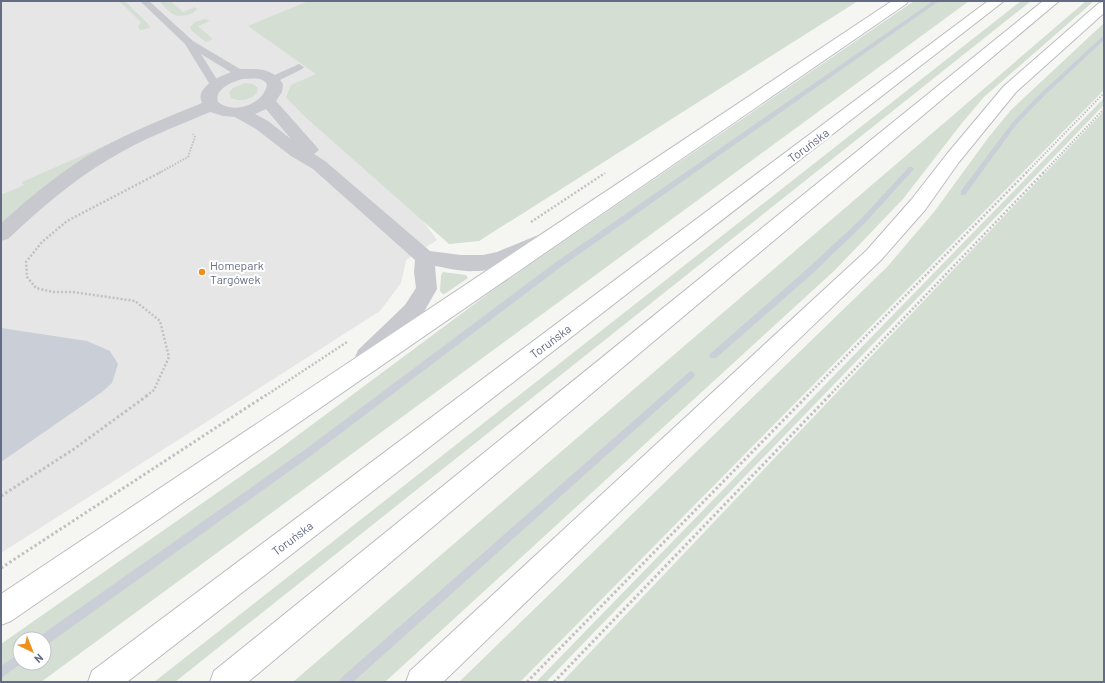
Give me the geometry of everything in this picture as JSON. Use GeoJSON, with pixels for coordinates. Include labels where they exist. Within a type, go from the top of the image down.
{"type":"FeatureCollection","features":[{"type":"Feature","properties":{"kind":"main road"},"geometry":{"type":"LineString","coordinates":[[1,611],[558,232],[901,1]]}},
{"type":"Feature","properties":{"kind":"main road","name":"Toruńska"},"geometry":{"type":"LineString","coordinates":[[103,682],[997,1]]}},
{"type":"Feature","properties":{"kind":"main road"},"geometry":{"type":"LineString","coordinates":[[225,682],[1052,1]]}},
{"type":"Feature","properties":{"kind":"main road"},"geometry":{"type":"LineString","coordinates":[[421,682],[874,255],[918,205],[953,158],[1010,89],[1104,6]]}},
{"type":"Feature","properties":{"kind":"street"},"geometry":{"type":"LineString","coordinates":[[241,74],[262,74],[272,80],[276,84],[274,96],[268,102],[255,109],[239,112],[223,111],[212,105],[209,97],[216,86],[227,79],[241,74]]}},
{"type":"Feature","properties":{"kind":"street"},"geometry":{"type":"LineString","coordinates":[[268,102],[309,148],[319,165]]}},
{"type":"Feature","properties":{"kind":"street"},"geometry":{"type":"LineString","coordinates":[[1,234],[53,190],[92,162],[132,140],[212,105]]}},
{"type":"Feature","properties":{"kind":"street"},"geometry":{"type":"LineString","coordinates":[[239,112],[262,125],[297,152],[319,165],[425,258],[442,259],[453,262],[483,263],[512,254],[558,232]]}},
{"type":"Feature","properties":{"kind":"street"},"geometry":{"type":"LineString","coordinates":[[349,374],[398,327],[413,310],[426,289],[424,272],[425,258]]}},
{"type":"Feature","properties":{"kind":"lane"},"geometry":{"type":"LineString","coordinates":[[144,1],[190,43],[241,74]]}},
{"type":"Feature","properties":{"kind":"lane"},"geometry":{"type":"LineString","coordinates":[[190,43],[216,86]]}},
{"type":"Feature","properties":{"kind":"lane"},"geometry":{"type":"LineString","coordinates":[[272,80],[299,67]]}},
{"type":"Feature","properties":{"kind":"path"},"geometry":{"type":"LineString","coordinates":[[527,682],[1104,94]]}},
{"type":"Feature","properties":{"kind":"path"},"geometry":{"type":"LineString","coordinates":[[554,682],[1104,108]]}},
{"type":"Feature","properties":{"kind":"path"},"geometry":{"type":"LineString","coordinates":[[1,496],[74,449],[154,390],[169,357],[160,321],[134,301],[73,292],[53,292],[36,288],[27,278],[26,262],[42,242],[67,221],[188,157],[195,137],[191,131]]}},
{"type":"Feature","properties":{"kind":"path"},"geometry":{"type":"LineString","coordinates":[[529,223],[609,171]]}},
{"type":"Feature","properties":{"kind":"path"},"geometry":{"type":"LineString","coordinates":[[1,568],[348,340]]}},
{"type":"Feature","properties":{"kind":"shaded area","name":"Homepark Targówek"},"geometry":{"type":"Polygon","coordinates":[[[1,1],[308,1],[249,26],[317,74],[437,240],[406,260],[401,283],[380,311],[1,553],[1,1]]]}},
{"type":"Feature","properties":{"kind":"shaded area"},"geometry":{"type":"Polygon","coordinates":[[[119,1],[125,1],[149,25],[150,28],[140,30],[138,27],[141,22],[119,1]]]}},
{"type":"Feature","properties":{"kind":"shaded area"},"geometry":{"type":"Polygon","coordinates":[[[159,1],[170,1],[183,12],[195,7],[197,9],[183,16],[176,15],[169,11],[159,1]]]}},
{"type":"Feature","properties":{"kind":"shaded area"},"geometry":{"type":"Polygon","coordinates":[[[308,1],[858,1],[479,241],[449,244],[303,115],[286,97],[291,85],[316,74],[248,26],[308,1]]]}},
{"type":"Feature","properties":{"kind":"shaded area"},"geometry":{"type":"Polygon","coordinates":[[[914,1],[969,1],[41,682],[1,682],[1,644],[12,636],[12,671],[52,671],[52,631],[20,631],[274,453],[500,285],[914,1]]]}},
{"type":"Feature","properties":{"kind":"shaded area"},"geometry":{"type":"Polygon","coordinates":[[[1021,1],[1031,1],[175,682],[154,682],[1021,1]]]}},
{"type":"Feature","properties":{"kind":"shaded area"},"geometry":{"type":"Polygon","coordinates":[[[1086,1],[1094,1],[984,97],[903,199],[835,270],[385,682],[293,682],[1086,1]]]}},
{"type":"Feature","properties":{"kind":"shaded area"},"geometry":{"type":"Polygon","coordinates":[[[205,19],[210,21],[198,26],[213,39],[206,42],[192,31],[190,27],[195,22],[205,19]]]}},
{"type":"Feature","properties":{"kind":"shaded area"},"geometry":{"type":"Polygon","coordinates":[[[1104,23],[1104,90],[520,682],[459,682],[887,267],[934,212],[988,138],[1011,110],[1104,23]]]}},
{"type":"Feature","properties":{"kind":"shaded area"},"geometry":{"type":"Polygon","coordinates":[[[245,83],[253,84],[258,88],[257,93],[245,100],[231,98],[229,93],[233,88],[245,83]]]}},
{"type":"Feature","properties":{"kind":"shaded area"},"geometry":{"type":"Polygon","coordinates":[[[1104,98],[1104,105],[546,682],[536,682],[1104,98]]]}},
{"type":"Feature","properties":{"kind":"shaded area"},"geometry":{"type":"Polygon","coordinates":[[[1104,111],[1104,682],[562,682],[1104,111]]]}},
{"type":"Feature","properties":{"kind":"shaded area"},"geometry":{"type":"Polygon","coordinates":[[[120,139],[72,167],[30,198],[1,223],[1,195],[24,185],[22,182],[120,139]]]}},
{"type":"Feature","properties":{"kind":"shaded area"},"geometry":{"type":"Polygon","coordinates":[[[443,272],[466,275],[468,278],[443,294],[440,291],[441,275],[443,272]]]}},
{"type":"Feature","properties":{"kind":"shaded area"},"geometry":{"type":"Polygon","coordinates":[[[1,328],[87,341],[110,351],[118,364],[112,383],[102,392],[1,462],[1,328]]]}},
{"type":"Feature","properties":{"kind":"waterway"},"geometry":{"type":"LineString","coordinates":[[52,634],[309,452],[555,267],[936,1]]}},
{"type":"Feature","properties":{"kind":"waterway"},"geometry":{"type":"LineString","coordinates":[[963,193],[1014,124],[1041,96],[1104,37]]}},
{"type":"Feature","properties":{"kind":"waterway"},"geometry":{"type":"LineString","coordinates":[[713,356],[809,272],[863,221],[911,169]]}},
{"type":"Feature","properties":{"kind":"waterway"},"geometry":{"type":"LineString","coordinates":[[345,682],[691,375]]}},
{"type":"Feature","properties":{"kind":"waterway"},"geometry":{"type":"LineString","coordinates":[[1,673],[12,664]]}},
{"type":"Feature","properties":{"kind":"place","name":"Homepark Targówek"},"geometry":{"type":"Point","coordinates":[202,272]}}]}
